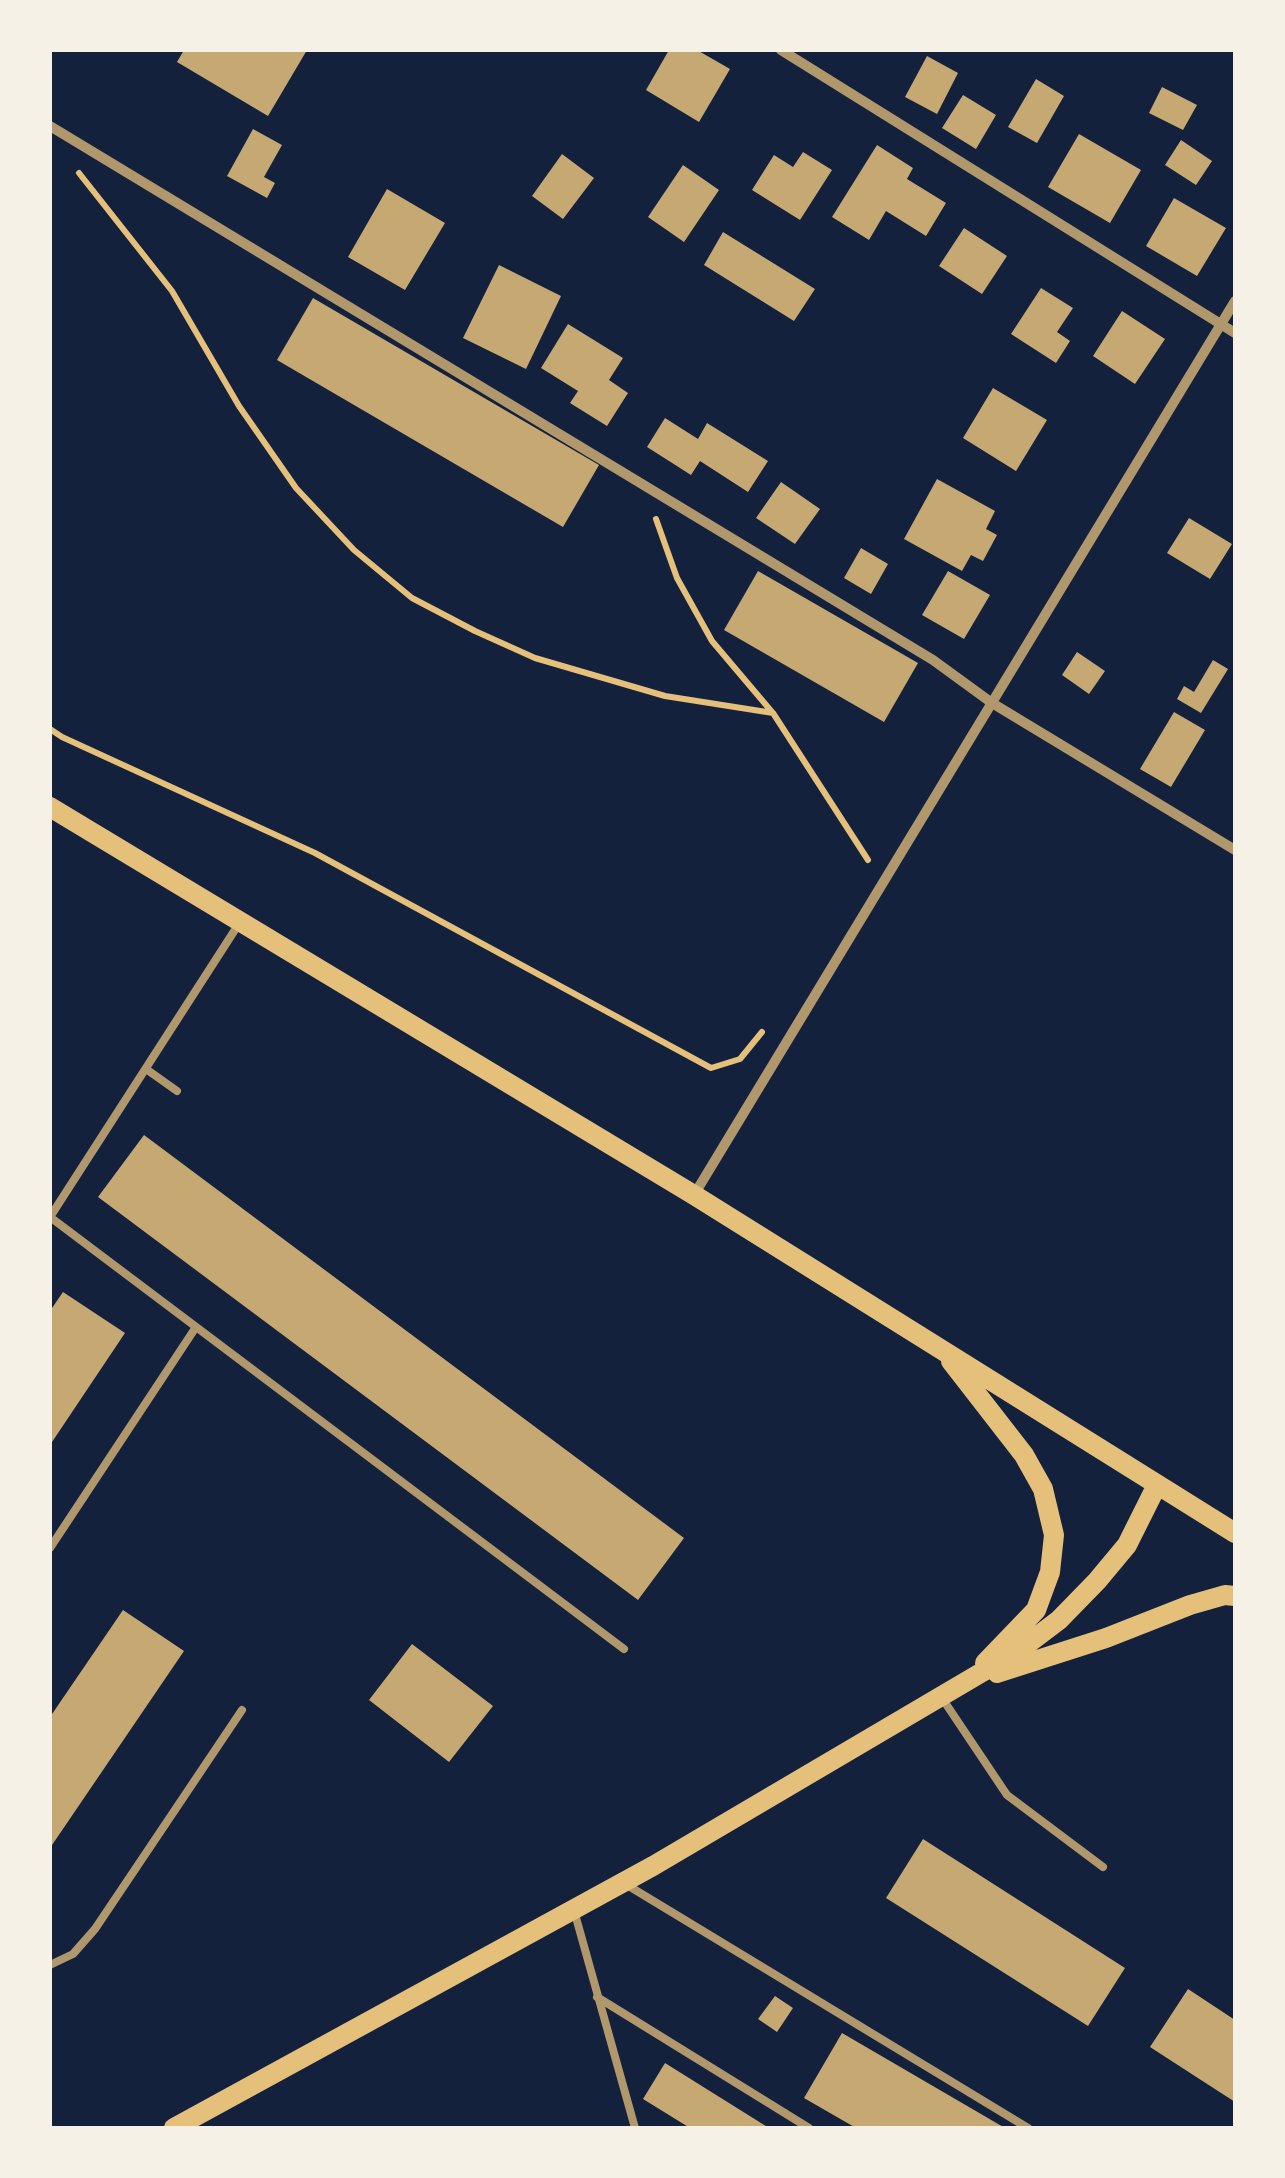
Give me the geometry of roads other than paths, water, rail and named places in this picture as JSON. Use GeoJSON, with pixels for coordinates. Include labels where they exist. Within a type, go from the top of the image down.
{"type":"FeatureCollection","features":[{"type":"Feature","properties":{"kind":"main road"},"geometry":{"type":"LineString","coordinates":[[50,807],[694,1195],[1235,1534]]}},
{"type":"Feature","properties":{"kind":"main road"},"geometry":{"type":"LineString","coordinates":[[940,1347],[1024,1456],[1043,1489],[1054,1535],[1050,1572],[1036,1610],[967,1683]]}},
{"type":"Feature","properties":{"kind":"main road"},"geometry":{"type":"LineString","coordinates":[[174,2128],[623,1883],[1018,1652],[1059,1620],[1097,1582],[1127,1544],[1157,1485]]}},
{"type":"Feature","properties":{"kind":"main road"},"geometry":{"type":"LineString","coordinates":[[967,1683],[1106,1638],[1190,1604],[1235,1596]]}},
{"type":"Feature","properties":{"kind":"street"},"geometry":{"type":"LineString","coordinates":[[781,50],[1235,334]]}},
{"type":"Feature","properties":{"kind":"street"},"geometry":{"type":"LineString","coordinates":[[50,126],[933,660],[992,703],[1235,850]]}},
{"type":"Feature","properties":{"kind":"street"},"geometry":{"type":"LineString","coordinates":[[694,1195],[1235,302]]}},
{"type":"Feature","properties":{"kind":"lane"},"geometry":{"type":"LineString","coordinates":[[240,922],[50,1217],[624,1650]]}},
{"type":"Feature","properties":{"kind":"lane"},"geometry":{"type":"LineString","coordinates":[[146,1069],[177,1091]]}},
{"type":"Feature","properties":{"kind":"lane"},"geometry":{"type":"LineString","coordinates":[[50,1548],[196,1327]]}},
{"type":"Feature","properties":{"kind":"lane"},"geometry":{"type":"LineString","coordinates":[[942,1698],[1007,1795],[1103,1867]]}},
{"type":"Feature","properties":{"kind":"lane"},"geometry":{"type":"LineString","coordinates":[[50,1965],[73,1954],[95,1930],[242,1710]]}},
{"type":"Feature","properties":{"kind":"lane"},"geometry":{"type":"LineString","coordinates":[[623,1883],[1028,2128]]}},
{"type":"Feature","properties":{"kind":"lane"},"geometry":{"type":"LineString","coordinates":[[574,1910],[634,2128]]}},
{"type":"Feature","properties":{"kind":"lane"},"geometry":{"type":"LineString","coordinates":[[597,1997],[808,2128]]}}]}
